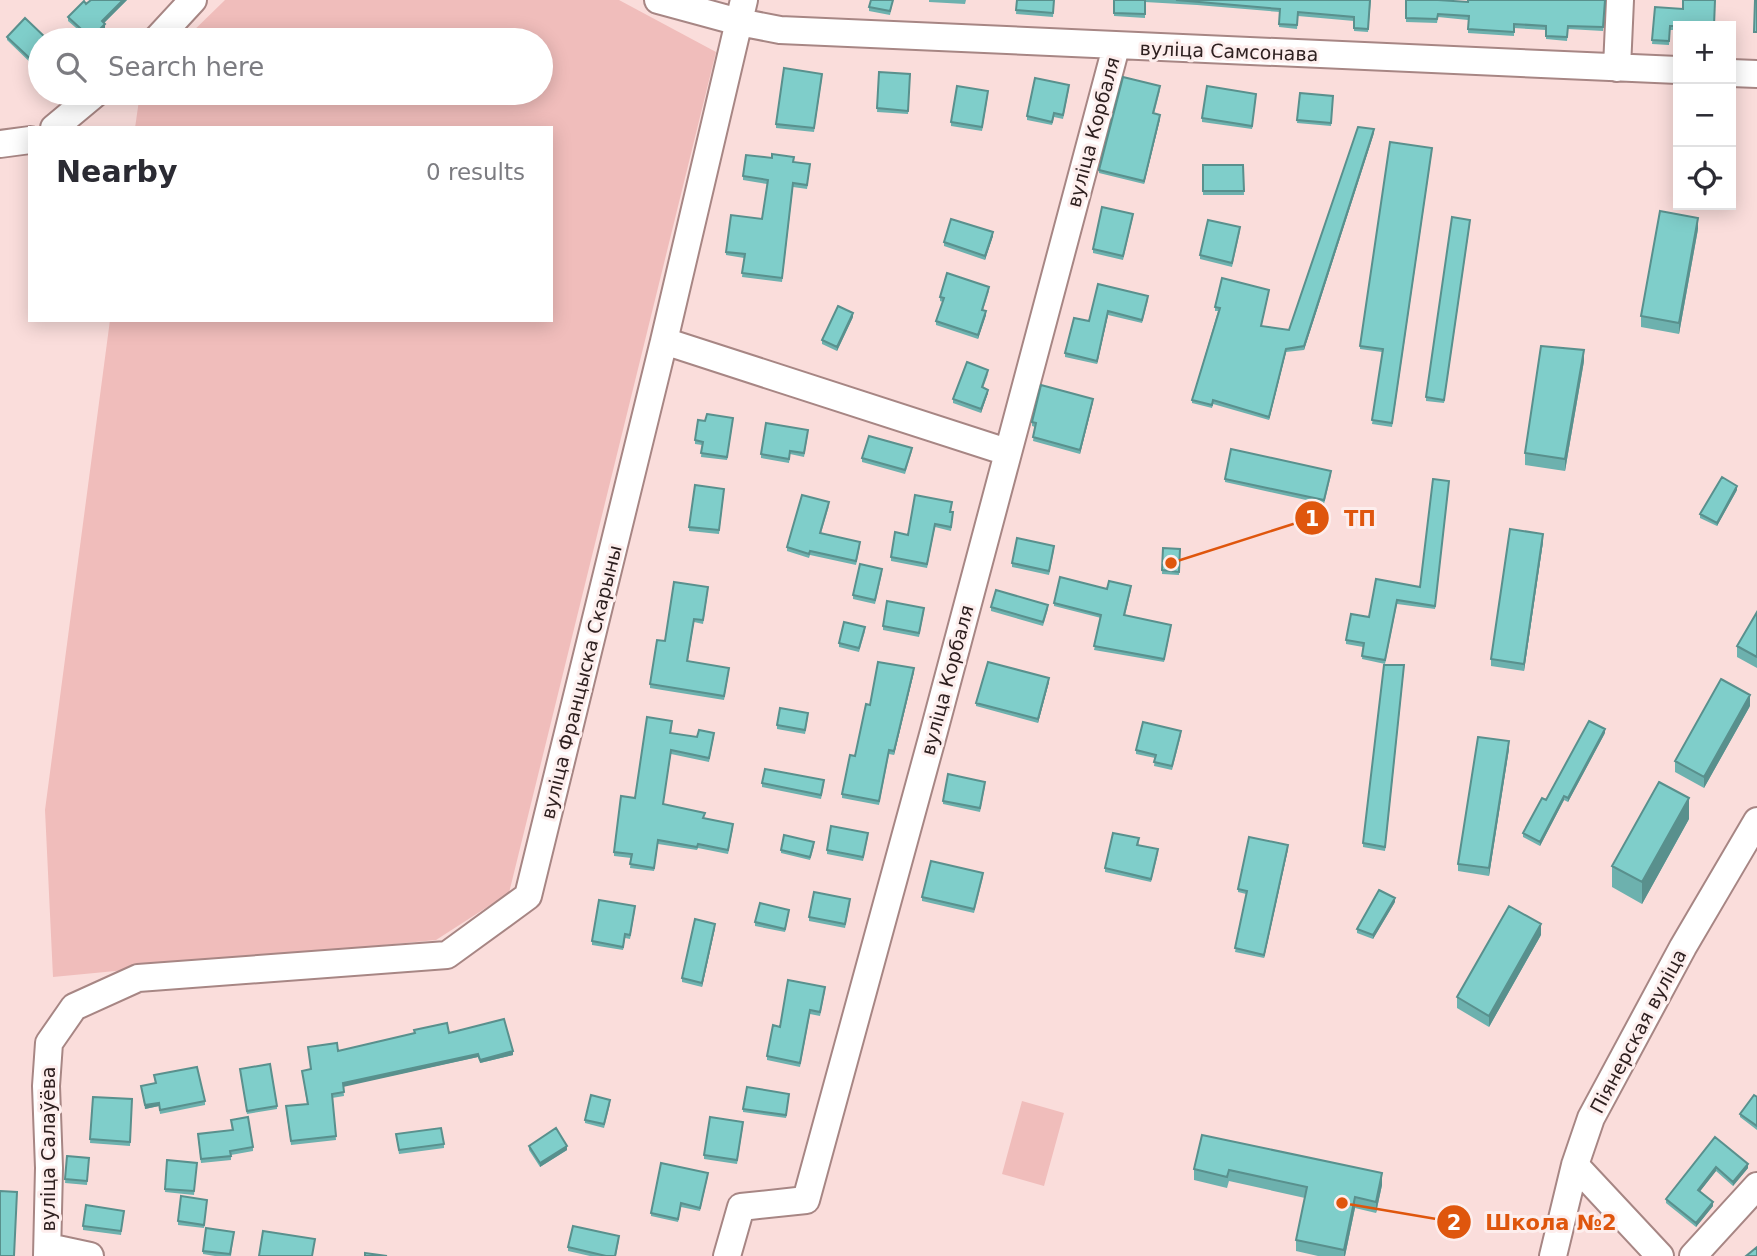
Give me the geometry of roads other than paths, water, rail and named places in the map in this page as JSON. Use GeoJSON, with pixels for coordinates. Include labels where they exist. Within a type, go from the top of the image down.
{"type":"FeatureCollection","features":[{"type":"Feature","properties":{"kind":"street"},"geometry":{"type":"LineString","coordinates":[[167,28],[193,0]]}},
{"type":"Feature","properties":{"kind":"street","name":"вуліца Самсонава"},"geometry":{"type":"LineString","coordinates":[[658,0],[741,11],[780,30],[1673,71]]}},
{"type":"Feature","properties":{"kind":"street"},"geometry":{"type":"LineString","coordinates":[[1617,68],[1620,0]]}},
{"type":"Feature","properties":{"kind":"street","name":"вуліца Францыска Скарыны"},"geometry":{"type":"LineString","coordinates":[[74,1007],[138,978],[447,955],[528,897],[664,341],[741,11]]}},
{"type":"Feature","properties":{"kind":"street","name":"вуліца Корбаля"},"geometry":{"type":"LineString","coordinates":[[727,1256],[741,1207],[806,1200],[1116,47]]}},
{"type":"Feature","properties":{"kind":"street"},"geometry":{"type":"LineString","coordinates":[[1736,73],[1757,74]]}},
{"type":"Feature","properties":{"kind":"street"},"geometry":{"type":"LineString","coordinates":[[56,126],[82,105]]}},
{"type":"Feature","properties":{"kind":"street"},"geometry":{"type":"LineString","coordinates":[[0,144],[28,140]]}},
{"type":"Feature","properties":{"kind":"street"},"geometry":{"type":"LineString","coordinates":[[664,341],[1007,452]]}},
{"type":"Feature","properties":{"kind":"street","name":"Піянерская вуліца"},"geometry":{"type":"LineString","coordinates":[[1553,1256],[1575,1166],[1597,1106],[1683,947],[1757,821]]}},
{"type":"Feature","properties":{"kind":"street","name":"вуліца Салаўёва"},"geometry":{"type":"LineString","coordinates":[[48,1251],[46,1086],[49,1042],[74,1007]]}},
{"type":"Feature","properties":{"kind":"street"},"geometry":{"type":"LineString","coordinates":[[1575,1166],[1660,1256]]}},
{"type":"Feature","properties":{"kind":"street"},"geometry":{"type":"LineString","coordinates":[[1693,1256],[1757,1186]]}},
{"type":"Feature","properties":{"kind":"street"},"geometry":{"type":"LineString","coordinates":[[48,1251],[90,1256]]}},
{"type":"Feature","properties":{"kind":"place","name":"ТП"},"geometry":{"type":"Point","coordinates":[1171,563]}},
{"type":"Feature","properties":{"kind":"place","name":"Школа №2"},"geometry":{"type":"Point","coordinates":[1342,1203]}}]}
